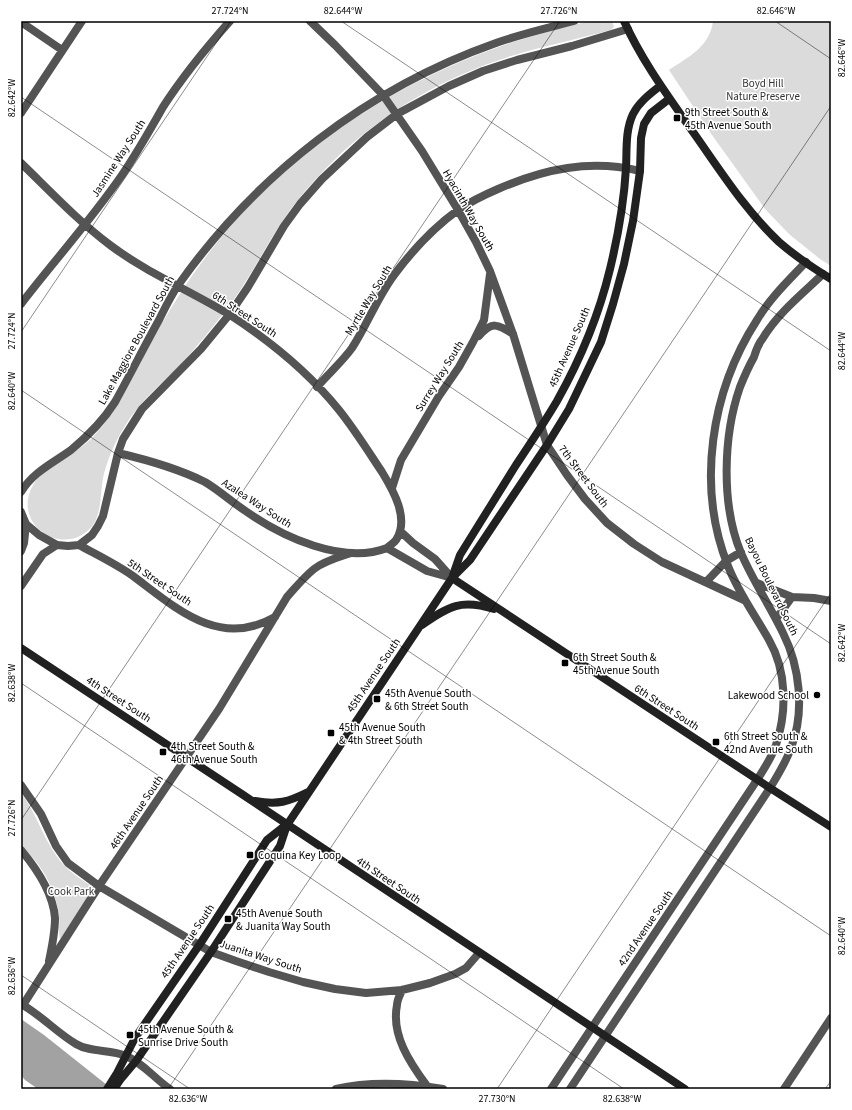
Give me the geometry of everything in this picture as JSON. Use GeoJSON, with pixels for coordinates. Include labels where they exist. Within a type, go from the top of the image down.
{"type":"FeatureCollection","features":[{"type":"Feature","properties":{"kind":"street"},"geometry":{"type":"LineString","coordinates":[[21,113],[82,21]]}},
{"type":"Feature","properties":{"kind":"street","name":"Jasmine Way South"},"geometry":{"type":"LineString","coordinates":[[21,304],[86,225],[123,174],[188,71],[230,21]]}},
{"type":"Feature","properties":{"kind":"street","name":"Hyacinth Way South"},"geometry":{"type":"LineString","coordinates":[[310,21],[383,95],[422,151],[476,242],[490,271],[513,334],[547,445]]}},
{"type":"Feature","properties":{"kind":"street","name":"Lake Maggiore Boulevard South"},"geometry":{"type":"LineString","coordinates":[[21,492],[36,473],[83,440],[104,418],[115,402],[178,286],[204,251],[266,183],[344,120],[383,95],[416,77],[496,43],[574,21]]}},
{"type":"Feature","properties":{"kind":"street"},"geometry":{"type":"LineString","coordinates":[[624,21],[660,86],[736,192],[758,220],[796,256],[831,279]]}},
{"type":"Feature","properties":{"kind":"street"},"geometry":{"type":"LineString","coordinates":[[21,22],[62,50]]}},
{"type":"Feature","properties":{"kind":"street"},"geometry":{"type":"LineString","coordinates":[[21,512],[26,524],[39,535],[57,545],[80,545],[92,535],[103,516],[118,453],[123,439],[142,409],[201,348],[229,315],[284,226],[300,204],[343,158],[367,137],[397,114],[449,86],[483,71],[628,29]]}},
{"type":"Feature","properties":{"kind":"street","name":"45th Avenue South"},"geometry":{"type":"LineString","coordinates":[[452,578],[460,555],[541,428],[575,367],[600,305],[610,270],[618,231],[626,168],[629,124],[640,104],[660,86]]}},
{"type":"Feature","properties":{"kind":"street","name":"45th Avenue South"},"geometry":{"type":"LineString","coordinates":[[110,1088],[120,1080],[136,1061],[211,952],[280,846],[287,825],[309,791],[452,578],[470,560],[547,445],[569,408],[600,342],[611,312],[626,257],[633,222],[640,172],[641,138],[644,124],[651,113],[669,99]]}},
{"type":"Feature","properties":{"kind":"street","name":"6th Street South"},"geometry":{"type":"LineString","coordinates":[[21,164],[86,225],[117,249],[229,315],[257,334],[279,351],[317,387],[338,409],[357,434],[392,488],[401,518],[400,531],[413,543],[436,559],[452,578],[757,780],[831,826]]}},
{"type":"Feature","properties":{"kind":"street","name":"Myrtle Way South"},"geometry":{"type":"LineString","coordinates":[[317,387],[350,350],[390,282],[412,253],[434,229],[458,210],[504,186],[550,171],[581,166],[608,166],[626,168],[640,172]]}},
{"type":"Feature","properties":{"kind":"street"},"geometry":{"type":"LineString","coordinates":[[757,780],[776,746],[784,703],[782,682],[770,641],[744,600],[726,561],[720,543],[713,510],[712,452],[721,399],[735,360],[757,319],[771,300],[806,262]]}},
{"type":"Feature","properties":{"kind":"street","name":"Surrey Way South"},"geometry":{"type":"LineString","coordinates":[[392,488],[401,460],[424,420],[473,342],[484,320],[490,271]]}},
{"type":"Feature","properties":{"kind":"street","name":"Bayou Boulevard South"},"geometry":{"type":"LineString","coordinates":[[770,788],[782,769],[792,747],[798,721],[798,687],[793,659],[784,634],[741,552],[733,531],[726,484],[731,427],[734,407],[740,386],[762,338],[781,314],[823,274]]}},
{"type":"Feature","properties":{"kind":"street"},"geometry":{"type":"LineString","coordinates":[[473,342],[485,329],[491,325],[498,325],[513,334]]}},
{"type":"Feature","properties":{"kind":"street","name":"7th Street South"},"geometry":{"type":"LineString","coordinates":[[547,445],[585,499],[607,523],[634,544],[662,562],[744,600]]}},
{"type":"Feature","properties":{"kind":"street","name":"Azalea Way South"},"geometry":{"type":"LineString","coordinates":[[118,453],[150,460],[174,468],[205,483],[275,530],[292,538],[329,549],[351,553],[376,552],[387,548]]}},
{"type":"Feature","properties":{"kind":"street"},"geometry":{"type":"LineString","coordinates":[[21,551],[24,543],[26,524]]}},
{"type":"Feature","properties":{"kind":"street"},"geometry":{"type":"LineString","coordinates":[[387,548],[396,540],[400,531]]}},
{"type":"Feature","properties":{"kind":"street"},"geometry":{"type":"LineString","coordinates":[[21,586],[43,554],[57,545]]}},
{"type":"Feature","properties":{"kind":"street","name":"5th Street South"},"geometry":{"type":"LineString","coordinates":[[80,545],[132,575],[170,604],[208,624],[226,629],[244,629],[262,624],[276,616]]}},
{"type":"Feature","properties":{"kind":"street","name":"6th Street South"},"geometry":{"type":"LineString","coordinates":[[387,548],[427,571],[452,578]]}},
{"type":"Feature","properties":{"kind":"street"},"geometry":{"type":"LineString","coordinates":[[706,582],[726,561],[741,552]]}},
{"type":"Feature","properties":{"kind":"street","name":"46th Avenue South"},"geometry":{"type":"LineString","coordinates":[[22,1005],[99,886],[220,709],[288,597],[302,580],[315,568],[331,560],[351,553]]}},
{"type":"Feature","properties":{"kind":"street"},"geometry":{"type":"LineString","coordinates":[[757,583],[792,597],[814,598],[831,601]]}},
{"type":"Feature","properties":{"kind":"street"},"geometry":{"type":"LineString","coordinates":[[776,619],[792,597]]}},
{"type":"Feature","properties":{"kind":"street"},"geometry":{"type":"LineString","coordinates":[[418,628],[445,610],[462,604],[485,606],[503,611]]}},
{"type":"Feature","properties":{"kind":"street","name":"4th Street South"},"geometry":{"type":"LineString","coordinates":[[21,648],[187,756],[287,825],[685,1089]]}},
{"type":"Feature","properties":{"kind":"street","name":"42nd Avenue South"},"geometry":{"type":"LineString","coordinates":[[551,1089],[757,780]]}},
{"type":"Feature","properties":{"kind":"street","name":"Juanita Way South"},"geometry":{"type":"LineString","coordinates":[[21,785],[41,814],[56,846],[68,863],[99,886],[200,944],[211,952],[269,972],[335,989],[366,993],[402,990],[430,983],[455,974],[466,968],[479,953]]}},
{"type":"Feature","properties":{"kind":"street"},"geometry":{"type":"LineString","coordinates":[[570,1089],[770,788]]}},
{"type":"Feature","properties":{"kind":"street"},"geometry":{"type":"LineString","coordinates":[[252,801],[268,804],[279,803],[290,801],[309,791]]}},
{"type":"Feature","properties":{"kind":"street","name":"45th Avenue South"},"geometry":{"type":"LineString","coordinates":[[110,1088],[135,1038],[200,944],[267,840],[287,825]]}},
{"type":"Feature","properties":{"kind":"street"},"geometry":{"type":"LineString","coordinates":[[716,841],[729,850]]}},
{"type":"Feature","properties":{"kind":"street"},"geometry":{"type":"LineString","coordinates":[[21,850],[40,876],[49,895],[55,917],[54,939],[48,967]]}},
{"type":"Feature","properties":{"kind":"street"},"geometry":{"type":"LineString","coordinates":[[402,990],[397,1004],[396,1022],[399,1035],[408,1057],[427,1086]]}},
{"type":"Feature","properties":{"kind":"street"},"geometry":{"type":"LineString","coordinates":[[22,1005],[76,1045],[92,1050],[112,1052],[126,1056],[136,1061],[170,1089]]}},
{"type":"Feature","properties":{"kind":"street"},"geometry":{"type":"LineString","coordinates":[[784,1089],[831,1018]]}},
{"type":"Feature","properties":{"kind":"street"},"geometry":{"type":"LineString","coordinates":[[336,1089],[368,1085],[395,1084],[427,1086],[443,1089]]}},
{"type":"Feature","properties":{"kind":"green space"},"geometry":{"type":"Polygon","coordinates":[[[589,21],[612,21],[614,27],[611,30],[517,54],[463,74],[439,85],[416,98],[372,127],[332,162],[287,214],[245,283],[226,310],[179,366],[143,401],[131,417],[118,438],[107,465],[103,478],[98,514],[93,525],[82,535],[69,539],[55,538],[43,533],[34,524],[28,512],[28,497],[35,482],[47,470],[78,450],[100,429],[121,399],[174,303],[194,273],[223,235],[290,167],[328,137],[367,110],[452,66],[496,48],[589,21]]]}},
{"type":"Feature","properties":{"kind":"green space","name":"Boyd Hill Nature Preserve"},"geometry":{"type":"Polygon","coordinates":[[[713,21],[831,21],[831,266],[789,234],[765,209],[712,135],[669,70],[703,45],[708,38],[713,21]]]}},
{"type":"Feature","properties":{"kind":"green space","name":"Cook Park"},"geometry":{"type":"Polygon","coordinates":[[[21,793],[57,857],[78,877],[94,888],[60,939],[58,907],[51,887],[35,860],[21,846],[21,793]]]}},
{"type":"Feature","properties":{"kind":"shaded area"},"geometry":{"type":"Polygon","coordinates":[[[21,1019],[44,1035],[112,1089],[38,1089],[25,1080],[21,1075],[21,1019]]]}},
{"type":"Feature","properties":{"kind":"place","name":"9th Street South & 45th Avenue South"},"geometry":{"type":"Point","coordinates":[677,118]}},
{"type":"Feature","properties":{"kind":"place","name":"6th Street South & 45th Avenue South"},"geometry":{"type":"Point","coordinates":[565,663]}},
{"type":"Feature","properties":{"kind":"place","name":"Lakewood School"},"geometry":{"type":"Point","coordinates":[817,695]}},
{"type":"Feature","properties":{"kind":"place","name":"45th Avenue South & 6th Street South"},"geometry":{"type":"Point","coordinates":[377,699]}},
{"type":"Feature","properties":{"kind":"place","name":"45th Avenue South & 4th Street South"},"geometry":{"type":"Point","coordinates":[331,733]}},
{"type":"Feature","properties":{"kind":"place","name":"6th Street South & 42nd Avenue South"},"geometry":{"type":"Point","coordinates":[716,742]}},
{"type":"Feature","properties":{"kind":"place","name":"4th Street South & 46th Avenue South"},"geometry":{"type":"Point","coordinates":[163,752]}},
{"type":"Feature","properties":{"kind":"place","name":"Coquina Key Loop"},"geometry":{"type":"Point","coordinates":[250,855]}},
{"type":"Feature","properties":{"kind":"place","name":"45th Avenue South & Juanita Way South"},"geometry":{"type":"Point","coordinates":[228,919]}},
{"type":"Feature","properties":{"kind":"place","name":"45th Avenue South & Sunrise Drive South"},"geometry":{"type":"Point","coordinates":[130,1035]}}]}
